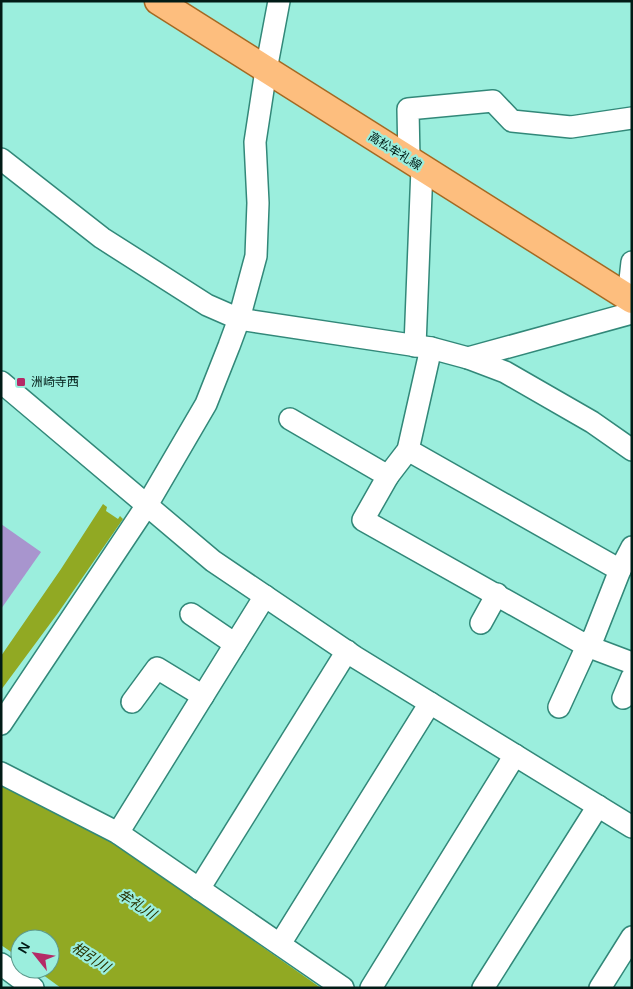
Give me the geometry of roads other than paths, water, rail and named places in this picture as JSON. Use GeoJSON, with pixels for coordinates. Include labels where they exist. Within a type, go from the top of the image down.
{"type":"FeatureCollection","features":[{"type":"Feature","properties":{"kind":"main road","name":"高松牟礼線"},"geometry":{"type":"LineString","coordinates":[[158,1],[415,164],[630,304]]}},
{"type":"Feature","properties":{"kind":"street"},"geometry":{"type":"LineString","coordinates":[[1,724],[147,505],[206,404],[240,319],[256,256],[258,203],[256,142],[266,70],[279,1]]}},
{"type":"Feature","properties":{"kind":"street"},"geometry":{"type":"LineString","coordinates":[[632,118],[571,127],[512,121],[493,101],[408,109],[415,164],[423,347],[408,450],[388,476],[363,520],[587,646],[632,663]]}},
{"type":"Feature","properties":{"kind":"street"},"geometry":{"type":"LineString","coordinates":[[1,159],[102,238],[207,305],[240,319],[423,347],[468,358],[505,372],[592,422],[632,450]]}},
{"type":"Feature","properties":{"kind":"street"},"geometry":{"type":"LineString","coordinates":[[468,358],[630,304],[632,262]]}},
{"type":"Feature","properties":{"kind":"street"},"geometry":{"type":"LineString","coordinates":[[1,382],[213,561],[347,651],[632,827]]}},
{"type":"Feature","properties":{"kind":"street"},"geometry":{"type":"LineString","coordinates":[[290,418],[388,476]]}},
{"type":"Feature","properties":{"kind":"street"},"geometry":{"type":"LineString","coordinates":[[408,450],[620,570]]}},
{"type":"Feature","properties":{"kind":"street"},"geometry":{"type":"LineString","coordinates":[[559,707],[587,646],[594,636],[620,570],[632,547]]}},
{"type":"Feature","properties":{"kind":"street"},"geometry":{"type":"LineString","coordinates":[[481,623],[497,594]]}},
{"type":"Feature","properties":{"kind":"street"},"geometry":{"type":"LineString","coordinates":[[118,832],[265,596]]}},
{"type":"Feature","properties":{"kind":"street"},"geometry":{"type":"LineString","coordinates":[[191,614],[235,644]]}},
{"type":"Feature","properties":{"kind":"street"},"geometry":{"type":"LineString","coordinates":[[199,889],[347,651]]}},
{"type":"Feature","properties":{"kind":"street"},"geometry":{"type":"LineString","coordinates":[[132,702],[157,668],[203,696]]}},
{"type":"Feature","properties":{"kind":"street"},"geometry":{"type":"LineString","coordinates":[[623,698],[632,677]]}},
{"type":"Feature","properties":{"kind":"street"},"geometry":{"type":"LineString","coordinates":[[280,944],[430,703]]}},
{"type":"Feature","properties":{"kind":"street"},"geometry":{"type":"LineString","coordinates":[[371,988],[514,755]]}},
{"type":"Feature","properties":{"kind":"street"},"geometry":{"type":"LineString","coordinates":[[1,773],[118,832],[343,988]]}},
{"type":"Feature","properties":{"kind":"street"},"geometry":{"type":"LineString","coordinates":[[483,988],[598,806]]}},
{"type":"Feature","properties":{"kind":"street"},"geometry":{"type":"LineString","coordinates":[[600,988],[632,938]]}},
{"type":"Feature","properties":{"kind":"street"},"geometry":{"type":"LineString","coordinates":[[1,964],[33,988]]}},
{"type":"Feature","properties":{"kind":"water"},"geometry":{"type":"Polygon","coordinates":[[[103,504],[107,507],[106,511],[118,519],[120,516],[123,519],[58,613],[1,690],[1,656],[103,504]]]}},
{"type":"Feature","properties":{"kind":"water"},"geometry":{"type":"Polygon","coordinates":[[[1,780],[114,843],[321,988],[61,988],[49,979],[60,979],[60,929],[10,929],[10,951],[1,945],[1,780]]]}},
{"type":"Feature","properties":{"kind":"place","name":"洲崎寺西"},"geometry":{"type":"Point","coordinates":[21,382]}},
{"type":"Feature","properties":{"kind":"water label","name":"牟礼川"},"geometry":{"type":"Point","coordinates":[137,904]}},
{"type":"Feature","properties":{"kind":"water label","name":"相引川"},"geometry":{"type":"Point","coordinates":[91,957]}}]}
